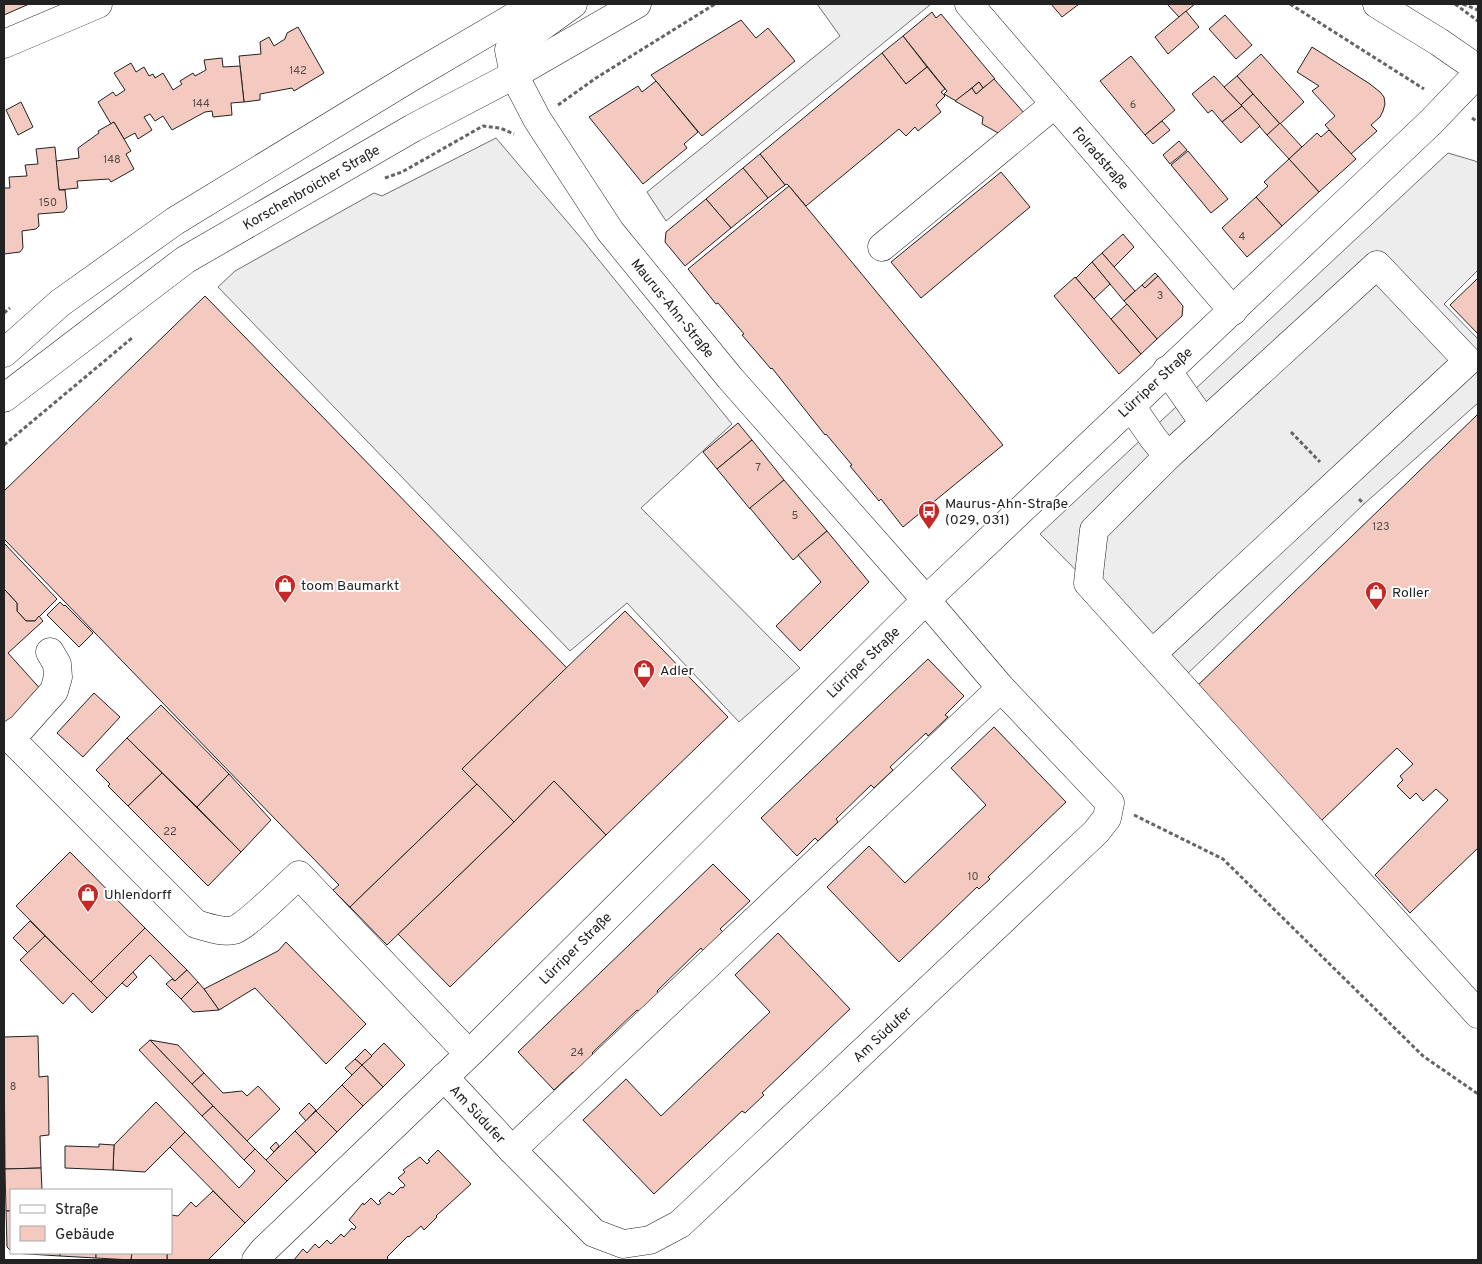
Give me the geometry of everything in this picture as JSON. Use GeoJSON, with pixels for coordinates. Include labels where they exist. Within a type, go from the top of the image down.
{"type":"FeatureCollection","features":[{"type":"Feature","properties":{"kind":"street"},"geometry":{"type":"LineString","coordinates":[[4,44],[98,4]]}},
{"type":"Feature","properties":{"kind":"street"},"geometry":{"type":"LineString","coordinates":[[4,353],[60,303],[176,221],[408,79],[536,4]]}},
{"type":"Feature","properties":{"kind":"street","name":"Maurus-Ahn-Straße"},"geometry":{"type":"LineString","coordinates":[[573,4],[509,50],[514,75],[537,119],[610,231],[730,378],[926,600]]}},
{"type":"Feature","properties":{"kind":"street","name":"Korschenbroicher Straße"},"geometry":{"type":"LineString","coordinates":[[4,398],[185,260],[413,128],[514,75],[638,4]]}},
{"type":"Feature","properties":{"kind":"street","name":"Folradstraße"},"geometry":{"type":"LineString","coordinates":[[970,4],[1233,311]]}},
{"type":"Feature","properties":{"kind":"street"},"geometry":{"type":"LineString","coordinates":[[1377,4],[1439,42],[1478,71]]}},
{"type":"Feature","properties":{"kind":"street","name":"Lürriper Straße"},"geometry":{"type":"LineString","coordinates":[[256,1260],[262,1251],[444,1077],[926,600],[1431,122],[1478,71]]}},
{"type":"Feature","properties":{"kind":"street"},"geometry":{"type":"LineString","coordinates":[[882,247],[1055,104]]}},
{"type":"Feature","properties":{"kind":"street"},"geometry":{"type":"LineString","coordinates":[[1153,653],[1468,361],[1377,265],[1168,456],[1094,530],[1088,583],[1478,1014]]}},
{"type":"Feature","properties":{"kind":"street"},"geometry":{"type":"LineString","coordinates":[[1167,370],[1204,423]]}},
{"type":"Feature","properties":{"kind":"street"},"geometry":{"type":"LineString","coordinates":[[1130,406],[1152,438],[1168,456]]}},
{"type":"Feature","properties":{"kind":"street"},"geometry":{"type":"LineString","coordinates":[[926,600],[1001,688],[1110,803]]}},
{"type":"Feature","properties":{"kind":"street"},"geometry":{"type":"LineString","coordinates":[[50,652],[57,664],[58,677],[54,691],[21,728],[6,737],[196,924],[216,930],[234,930],[254,916],[299,875],[468,1053]]}},
{"type":"Feature","properties":{"kind":"street","name":"Am Südufer"},"geometry":{"type":"LineString","coordinates":[[512,1150],[1001,688]]}},
{"type":"Feature","properties":{"kind":"street","name":"Am Südufer"},"geometry":{"type":"LineString","coordinates":[[444,1077],[512,1150],[594,1233],[623,1244],[650,1240],[680,1224],[1096,832],[1106,818],[1110,803]]}},
{"type":"Feature","properties":{"kind":"path"},"geometry":{"type":"LineString","coordinates":[[384,178],[402,172],[483,126],[500,128],[515,134],[596,78],[715,4]]}},
{"type":"Feature","properties":{"kind":"path"},"geometry":{"type":"LineString","coordinates":[[1290,4],[1478,122]]}},
{"type":"Feature","properties":{"kind":"path"},"geometry":{"type":"LineString","coordinates":[[1455,4],[1478,21]]}},
{"type":"Feature","properties":{"kind":"path"},"geometry":{"type":"LineString","coordinates":[[1463,4],[1478,10]]}},
{"type":"Feature","properties":{"kind":"path"},"geometry":{"type":"LineString","coordinates":[[4,445],[132,338]]}},
{"type":"Feature","properties":{"kind":"path"},"geometry":{"type":"LineString","coordinates":[[1110,803],[1222,859],[1423,1056],[1478,1094]]}},
{"type":"Feature","properties":{"kind":"shaded area"},"geometry":{"type":"Polygon","coordinates":[[[817,4],[931,4],[666,221],[647,192],[840,36],[817,4]]]}},
{"type":"Feature","properties":{"kind":"shaded area"},"geometry":{"type":"Polygon","coordinates":[[[496,138],[581,238],[732,424],[641,508],[800,668],[739,722],[627,603],[570,651],[218,287],[235,271],[374,193],[382,196],[496,138]]]}},
{"type":"Feature","properties":{"kind":"shaded area"},"geometry":{"type":"Polygon","coordinates":[[[1448,153],[1478,163],[1478,270],[1444,304],[1478,339],[1478,403],[1364,504],[1183,678],[1040,534],[1448,153]]]}},
{"type":"Feature","properties":{"kind":"building"},"geometry":{"type":"Polygon","coordinates":[[[4,4],[29,4],[4,15],[4,4]]]}},
{"type":"Feature","properties":{"kind":"building"},"geometry":{"type":"Polygon","coordinates":[[[1051,4],[1079,4],[1062,17],[1051,4]]]}},
{"type":"Feature","properties":{"kind":"building"},"geometry":{"type":"Polygon","coordinates":[[[1167,4],[1195,4],[1179,17],[1167,4]]]}},
{"type":"Feature","properties":{"kind":"building"},"geometry":{"type":"Polygon","coordinates":[[[1186,11],[1199,27],[1168,54],[1155,37],[1186,11]]]}},
{"type":"Feature","properties":{"kind":"building"},"geometry":{"type":"Polygon","coordinates":[[[932,12],[936,18],[941,14],[995,79],[983,88],[979,82],[956,101],[944,94],[947,91],[903,36],[932,12]]]}},
{"type":"Feature","properties":{"kind":"building"},"geometry":{"type":"Polygon","coordinates":[[[1225,15],[1252,45],[1236,59],[1209,29],[1225,15]]]}},
{"type":"Feature","properties":{"kind":"building"},"geometry":{"type":"Polygon","coordinates":[[[741,20],[756,38],[768,28],[795,61],[702,136],[651,75],[741,20]]]}},
{"type":"Feature","properties":{"kind":"building"},"geometry":{"type":"Polygon","coordinates":[[[298,27],[324,73],[294,91],[292,88],[260,94],[260,100],[244,102],[239,56],[261,54],[260,42],[269,37],[274,46],[285,39],[287,33],[298,27]]]}},
{"type":"Feature","properties":{"kind":"building"},"geometry":{"type":"Polygon","coordinates":[[[903,36],[927,67],[906,84],[882,53],[903,36]]]}},
{"type":"Feature","properties":{"kind":"building"},"geometry":{"type":"Polygon","coordinates":[[[1312,47],[1370,84],[1384,97],[1383,111],[1380,117],[1371,125],[1377,131],[1351,154],[1325,125],[1335,116],[1312,91],[1319,86],[1297,72],[1312,47]]]}},
{"type":"Feature","properties":{"kind":"building"},"geometry":{"type":"Polygon","coordinates":[[[882,53],[906,84],[927,67],[945,89],[941,92],[945,96],[936,105],[941,112],[918,131],[915,127],[906,136],[899,129],[806,206],[787,184],[785,185],[760,154],[882,53]]]}},
{"type":"Feature","properties":{"kind":"building"},"geometry":{"type":"Polygon","coordinates":[[[1261,54],[1304,102],[1280,124],[1237,76],[1261,54]]]}},
{"type":"Feature","properties":{"kind":"building"},"geometry":{"type":"Polygon","coordinates":[[[1131,56],[1175,110],[1145,135],[1100,81],[1131,56]]]}},
{"type":"Feature","properties":{"kind":"building"},"geometry":{"type":"Polygon","coordinates":[[[222,58],[223,67],[240,66],[244,102],[231,103],[232,115],[213,117],[212,111],[205,112],[172,130],[163,116],[155,121],[150,114],[144,117],[152,130],[138,139],[135,133],[124,139],[114,122],[111,124],[98,102],[113,92],[116,96],[125,90],[114,73],[131,63],[136,72],[144,67],[149,76],[153,74],[155,78],[163,73],[173,90],[182,84],[180,81],[193,73],[195,76],[206,70],[204,60],[222,58]]]}},
{"type":"Feature","properties":{"kind":"building"},"geometry":{"type":"Polygon","coordinates":[[[1214,76],[1242,106],[1222,122],[1212,110],[1208,113],[1192,94],[1214,76]]]}},
{"type":"Feature","properties":{"kind":"building"},"geometry":{"type":"Polygon","coordinates":[[[1237,76],[1253,94],[1241,105],[1224,87],[1237,76]]]}},
{"type":"Feature","properties":{"kind":"building"},"geometry":{"type":"Polygon","coordinates":[[[994,79],[1025,114],[1000,134],[982,124],[983,117],[955,101],[972,88],[976,94],[994,79]]]}},
{"type":"Feature","properties":{"kind":"building"},"geometry":{"type":"Polygon","coordinates":[[[656,81],[698,132],[684,144],[687,148],[643,184],[589,117],[638,86],[642,92],[656,81]]]}},
{"type":"Feature","properties":{"kind":"building"},"geometry":{"type":"Polygon","coordinates":[[[979,82],[983,88],[976,94],[972,88],[979,82]]]}},
{"type":"Feature","properties":{"kind":"building"},"geometry":{"type":"Polygon","coordinates":[[[1253,94],[1280,124],[1267,135],[1241,105],[1253,94]]]}},
{"type":"Feature","properties":{"kind":"building"},"geometry":{"type":"Polygon","coordinates":[[[21,102],[33,127],[18,135],[6,110],[21,102]]]}},
{"type":"Feature","properties":{"kind":"building"},"geometry":{"type":"Polygon","coordinates":[[[1242,106],[1260,126],[1241,143],[1222,122],[1242,106]]]}},
{"type":"Feature","properties":{"kind":"building"},"geometry":{"type":"Polygon","coordinates":[[[1162,121],[1170,130],[1153,144],[1145,135],[1162,121]]]}},
{"type":"Feature","properties":{"kind":"building"},"geometry":{"type":"Polygon","coordinates":[[[114,122],[131,151],[126,154],[134,169],[111,182],[109,179],[77,181],[78,188],[59,190],[56,161],[79,158],[78,148],[99,133],[98,131],[114,122]]]}},
{"type":"Feature","properties":{"kind":"building"},"geometry":{"type":"Polygon","coordinates":[[[1280,123],[1302,147],[1289,159],[1267,135],[1280,123]]]}},
{"type":"Feature","properties":{"kind":"building"},"geometry":{"type":"Polygon","coordinates":[[[1329,130],[1356,159],[1319,192],[1289,159],[1317,133],[1321,137],[1329,130]]]}},
{"type":"Feature","properties":{"kind":"building"},"geometry":{"type":"Polygon","coordinates":[[[1179,141],[1187,150],[1170,164],[1163,155],[1179,141]]]}},
{"type":"Feature","properties":{"kind":"building"},"geometry":{"type":"Polygon","coordinates":[[[55,147],[59,190],[65,190],[67,208],[64,212],[38,214],[39,226],[36,229],[22,231],[23,248],[20,252],[4,254],[4,188],[10,188],[9,177],[27,176],[25,165],[38,164],[36,149],[55,147]]]}},
{"type":"Feature","properties":{"kind":"building"},"geometry":{"type":"Polygon","coordinates":[[[1188,151],[1228,199],[1211,213],[1171,165],[1188,151]]]}},
{"type":"Feature","properties":{"kind":"building"},"geometry":{"type":"Polygon","coordinates":[[[760,154],[785,185],[768,198],[743,168],[760,154]]]}},
{"type":"Feature","properties":{"kind":"building"},"geometry":{"type":"Polygon","coordinates":[[[1289,159],[1319,192],[1282,226],[1256,197],[1268,186],[1264,182],[1289,159]]]}},
{"type":"Feature","properties":{"kind":"building"},"geometry":{"type":"Polygon","coordinates":[[[743,168],[768,198],[731,228],[706,199],[743,168]]]}},
{"type":"Feature","properties":{"kind":"building"},"geometry":{"type":"Polygon","coordinates":[[[1001,172],[1030,207],[921,298],[891,262],[1001,172]]]}},
{"type":"Feature","properties":{"kind":"building"},"geometry":{"type":"Polygon","coordinates":[[[789,186],[1003,445],[903,527],[881,499],[879,501],[850,466],[852,465],[688,269],[789,186]]]}},
{"type":"Feature","properties":{"kind":"building"},"geometry":{"type":"Polygon","coordinates":[[[1256,197],[1282,226],[1247,257],[1222,228],[1256,197]]]}},
{"type":"Feature","properties":{"kind":"building"},"geometry":{"type":"Polygon","coordinates":[[[706,199],[731,228],[685,266],[665,242],[666,232],[706,199]]]}},
{"type":"Feature","properties":{"kind":"building"},"geometry":{"type":"Polygon","coordinates":[[[1123,234],[1134,247],[1114,267],[1102,253],[1123,234]]]}},
{"type":"Feature","properties":{"kind":"building"},"geometry":{"type":"Polygon","coordinates":[[[1102,253],[1135,291],[1124,301],[1092,262],[1102,253]]]}},
{"type":"Feature","properties":{"kind":"building"},"geometry":{"type":"Polygon","coordinates":[[[1092,262],[1110,284],[1094,299],[1076,278],[1092,262]]]}},
{"type":"Feature","properties":{"kind":"building"},"geometry":{"type":"Polygon","coordinates":[[[1155,273],[1158,276],[1145,288],[1142,285],[1155,273]]]}},
{"type":"Feature","properties":{"kind":"building"},"geometry":{"type":"Polygon","coordinates":[[[1158,276],[1183,306],[1182,316],[1157,339],[1124,301],[1142,285],[1145,288],[1158,276]]]}},
{"type":"Feature","properties":{"kind":"building"},"geometry":{"type":"Polygon","coordinates":[[[1075,277],[1141,354],[1119,374],[1054,296],[1075,277]]]}},
{"type":"Feature","properties":{"kind":"building"},"geometry":{"type":"Polygon","coordinates":[[[1478,278],[1478,334],[1450,305],[1478,278]]]}},
{"type":"Feature","properties":{"kind":"building","name":"toom Baumarkt"},"geometry":{"type":"Polygon","coordinates":[[[205,296],[567,668],[462,769],[477,784],[350,907],[333,890],[339,885],[4,539],[4,491],[205,296]]]}},
{"type":"Feature","properties":{"kind":"building"},"geometry":{"type":"Polygon","coordinates":[[[1127,304],[1157,339],[1141,354],[1111,319],[1127,304]]]}},
{"type":"Feature","properties":{"kind":"building","name":"Roller"},"geometry":{"type":"Polygon","coordinates":[[[1478,414],[1478,848],[1410,913],[1375,875],[1448,800],[1436,789],[1423,801],[1416,793],[1410,799],[1397,786],[1403,780],[1400,776],[1413,764],[1397,748],[1321,821],[1194,689],[1478,414]]]}},
{"type":"Feature","properties":{"kind":"building"},"geometry":{"type":"Polygon","coordinates":[[[738,423],[752,440],[717,469],[703,452],[738,423]]]}},
{"type":"Feature","properties":{"kind":"building"},"geometry":{"type":"Polygon","coordinates":[[[752,440],[784,480],[750,509],[717,469],[752,440]]]}},
{"type":"Feature","properties":{"kind":"building"},"geometry":{"type":"Polygon","coordinates":[[[784,480],[827,531],[793,560],[750,508],[784,480]]]}},
{"type":"Feature","properties":{"kind":"building"},"geometry":{"type":"Polygon","coordinates":[[[827,531],[869,582],[800,651],[776,626],[821,582],[798,555],[827,531]]]}},
{"type":"Feature","properties":{"kind":"building"},"geometry":{"type":"Polygon","coordinates":[[[4,543],[57,599],[35,621],[26,621],[17,611],[17,603],[4,589],[4,543]]]}},
{"type":"Feature","properties":{"kind":"building"},"geometry":{"type":"Polygon","coordinates":[[[4,589],[17,603],[17,611],[26,621],[35,621],[39,616],[43,621],[8,653],[44,693],[4,732],[4,589]]]}},
{"type":"Feature","properties":{"kind":"building"},"geometry":{"type":"Polygon","coordinates":[[[60,602],[93,633],[79,647],[47,615],[60,602]]]}},
{"type":"Feature","properties":{"kind":"building"},"geometry":{"type":"Polygon","coordinates":[[[625,611],[728,717],[606,835],[554,781],[514,822],[462,769],[625,611]]]}},
{"type":"Feature","properties":{"kind":"building"},"geometry":{"type":"Polygon","coordinates":[[[928,659],[964,696],[945,715],[948,717],[928,736],[926,733],[890,767],[893,770],[874,788],[871,785],[836,819],[838,822],[818,841],[815,838],[797,856],[761,818],[928,659]]]}},
{"type":"Feature","properties":{"kind":"building"},"geometry":{"type":"Polygon","coordinates":[[[94,693],[120,717],[83,757],[57,733],[94,693]]]}},
{"type":"Feature","properties":{"kind":"building"},"geometry":{"type":"Polygon","coordinates":[[[161,705],[229,774],[197,807],[127,738],[161,705]]]}},
{"type":"Feature","properties":{"kind":"building"},"geometry":{"type":"Polygon","coordinates":[[[994,727],[1066,802],[988,877],[990,879],[979,889],[977,887],[899,962],[827,887],[869,846],[905,883],[986,805],[951,768],[994,727]]]}},
{"type":"Feature","properties":{"kind":"building"},"geometry":{"type":"Polygon","coordinates":[[[127,738],[162,773],[128,806],[108,786],[110,784],[96,770],[127,738]]]}},
{"type":"Feature","properties":{"kind":"building"},"geometry":{"type":"Polygon","coordinates":[[[162,773],[241,852],[208,886],[128,806],[162,773]]]}},
{"type":"Feature","properties":{"kind":"building"},"geometry":{"type":"Polygon","coordinates":[[[229,774],[271,820],[241,852],[197,807],[229,774]]]}},
{"type":"Feature","properties":{"kind":"building"},"geometry":{"type":"Polygon","coordinates":[[[554,781],[606,835],[450,987],[398,934],[554,781]]]}},
{"type":"Feature","properties":{"kind":"building"},"geometry":{"type":"Polygon","coordinates":[[[477,784],[514,822],[387,945],[350,907],[477,784]]]}},
{"type":"Feature","properties":{"kind":"building"},"geometry":{"type":"Polygon","coordinates":[[[70,852],[145,928],[91,982],[16,906],[70,852]]]}},
{"type":"Feature","properties":{"kind":"building"},"geometry":{"type":"Polygon","coordinates":[[[713,864],[750,901],[720,929],[723,932],[703,951],[701,948],[657,991],[659,994],[640,1012],[637,1010],[592,1053],[594,1055],[554,1090],[518,1052],[713,864]]]}},
{"type":"Feature","properties":{"kind":"building"},"geometry":{"type":"Polygon","coordinates":[[[30,921],[45,936],[28,953],[13,938],[30,921]]]}},
{"type":"Feature","properties":{"kind":"building"},"geometry":{"type":"Polygon","coordinates":[[[145,928],[187,970],[175,981],[150,955],[107,998],[91,982],[145,928]]]}},
{"type":"Feature","properties":{"kind":"building"},"geometry":{"type":"Polygon","coordinates":[[[778,933],[850,1009],[762,1093],[764,1095],[745,1113],[742,1111],[654,1194],[583,1120],[626,1079],[661,1116],[770,1012],[735,975],[778,933]]]}},
{"type":"Feature","properties":{"kind":"building"},"geometry":{"type":"Polygon","coordinates":[[[45,936],[107,998],[92,1013],[73,993],[63,1004],[20,960],[45,936]]]}},
{"type":"Feature","properties":{"kind":"building"},"geometry":{"type":"Polygon","coordinates":[[[286,942],[366,1024],[326,1064],[255,988],[219,1010],[204,989],[278,951],[286,942]]]}},
{"type":"Feature","properties":{"kind":"building"},"geometry":{"type":"Polygon","coordinates":[[[187,970],[198,982],[181,999],[166,984],[172,979],[175,981],[187,970]]]}},
{"type":"Feature","properties":{"kind":"building"},"geometry":{"type":"Polygon","coordinates":[[[133,972],[137,977],[127,987],[122,983],[133,972]]]}},
{"type":"Feature","properties":{"kind":"building"},"geometry":{"type":"Polygon","coordinates":[[[198,982],[219,1010],[193,1012],[181,999],[198,982]]]}},
{"type":"Feature","properties":{"kind":"building"},"geometry":{"type":"Polygon","coordinates":[[[38,1036],[39,1077],[48,1076],[49,1135],[40,1136],[41,1168],[5,1169],[4,1037],[38,1036]]]}},
{"type":"Feature","properties":{"kind":"building"},"geometry":{"type":"Polygon","coordinates":[[[150,1040],[178,1045],[204,1073],[192,1084],[150,1040]]]}},
{"type":"Feature","properties":{"kind":"building"},"geometry":{"type":"Polygon","coordinates":[[[150,1040],[213,1106],[202,1116],[139,1050],[150,1040]]]}},
{"type":"Feature","properties":{"kind":"building"},"geometry":{"type":"Polygon","coordinates":[[[384,1043],[405,1065],[383,1087],[362,1065],[384,1043]]]}},
{"type":"Feature","properties":{"kind":"building"},"geometry":{"type":"Polygon","coordinates":[[[365,1049],[372,1056],[362,1065],[355,1059],[365,1049]]]}},
{"type":"Feature","properties":{"kind":"building"},"geometry":{"type":"Polygon","coordinates":[[[355,1059],[362,1065],[352,1075],[345,1068],[355,1059]]]}},
{"type":"Feature","properties":{"kind":"building"},"geometry":{"type":"Polygon","coordinates":[[[362,1065],[383,1087],[363,1106],[342,1085],[362,1065]]]}},
{"type":"Feature","properties":{"kind":"building"},"geometry":{"type":"Polygon","coordinates":[[[204,1073],[223,1093],[242,1091],[247,1096],[258,1086],[280,1109],[247,1141],[192,1084],[204,1073]]]}},
{"type":"Feature","properties":{"kind":"building"},"geometry":{"type":"Polygon","coordinates":[[[342,1085],[363,1106],[337,1132],[316,1111],[342,1085]]]}},
{"type":"Feature","properties":{"kind":"building"},"geometry":{"type":"Polygon","coordinates":[[[156,1102],[185,1132],[145,1172],[113,1170],[114,1145],[156,1102]]]}},
{"type":"Feature","properties":{"kind":"building"},"geometry":{"type":"Polygon","coordinates":[[[309,1103],[316,1110],[306,1121],[299,1113],[309,1103]]]}},
{"type":"Feature","properties":{"kind":"building"},"geometry":{"type":"Polygon","coordinates":[[[213,1106],[255,1149],[244,1160],[202,1116],[213,1106]]]}},
{"type":"Feature","properties":{"kind":"building"},"geometry":{"type":"Polygon","coordinates":[[[316,1111],[337,1132],[316,1153],[295,1131],[316,1111]]]}},
{"type":"Feature","properties":{"kind":"building"},"geometry":{"type":"Polygon","coordinates":[[[295,1131],[316,1153],[287,1181],[266,1160],[295,1131]]]}},
{"type":"Feature","properties":{"kind":"building"},"geometry":{"type":"Polygon","coordinates":[[[185,1132],[239,1188],[255,1171],[244,1160],[255,1149],[287,1181],[245,1223],[170,1147],[185,1132]]]}},
{"type":"Feature","properties":{"kind":"building"},"geometry":{"type":"Polygon","coordinates":[[[276,1142],[279,1146],[274,1152],[270,1148],[276,1142]]]}},
{"type":"Feature","properties":{"kind":"building"},"geometry":{"type":"Polygon","coordinates":[[[99,1144],[114,1145],[113,1170],[65,1168],[65,1146],[99,1147],[99,1144]]]}},
{"type":"Feature","properties":{"kind":"building"},"geometry":{"type":"Polygon","coordinates":[[[438,1150],[471,1184],[436,1216],[424,1230],[421,1226],[408,1236],[386,1260],[294,1260],[303,1249],[307,1253],[315,1244],[319,1248],[327,1240],[331,1244],[341,1234],[344,1237],[352,1228],[354,1230],[356,1227],[349,1220],[363,1203],[364,1205],[371,1198],[378,1205],[381,1203],[379,1201],[389,1192],[393,1195],[401,1187],[403,1188],[405,1185],[398,1178],[405,1172],[403,1170],[420,1157],[427,1164],[430,1161],[428,1160],[438,1150]]]}},
{"type":"Feature","properties":{"kind":"building"},"geometry":{"type":"Polygon","coordinates":[[[41,1168],[42,1189],[10,1189],[10,1211],[6,1211],[5,1169],[41,1168]]]}},
{"type":"Feature","properties":{"kind":"building"},"geometry":{"type":"Polygon","coordinates":[[[213,1191],[245,1223],[208,1260],[167,1260],[167,1254],[172,1254],[172,1215],[178,1216],[191,1202],[196,1207],[213,1191]]]}},
{"type":"Feature","properties":{"kind":"building"},"geometry":{"type":"Polygon","coordinates":[[[6,1211],[10,1211],[10,1250],[7,1247],[6,1211]]]}},
{"type":"Feature","properties":{"kind":"building"},"geometry":{"type":"Polygon","coordinates":[[[29,1254],[60,1254],[60,1256],[29,1254]]]}},
{"type":"Feature","properties":{"kind":"building"},"geometry":{"type":"Polygon","coordinates":[[[60,1254],[96,1254],[96,1258],[60,1256],[60,1254]]]}},
{"type":"Feature","properties":{"kind":"building"},"geometry":{"type":"Polygon","coordinates":[[[96,1254],[132,1254],[131,1260],[96,1258],[96,1254]]]}},
{"type":"Feature","properties":{"kind":"building"},"geometry":{"type":"Polygon","coordinates":[[[132,1254],[167,1254],[167,1260],[131,1260],[132,1254]]]}},
{"type":"Feature","properties":{"kind":"place","name":"Maurus-Ahn-Straße (029, 031)"},"geometry":{"type":"Point","coordinates":[929,530]}},
{"type":"Feature","properties":{"kind":"place","name":"toom Baumarkt"},"geometry":{"type":"Point","coordinates":[285,604]}},
{"type":"Feature","properties":{"kind":"place","name":"Roller"},"geometry":{"type":"Point","coordinates":[1376,611]}},
{"type":"Feature","properties":{"kind":"place","name":"Adler"},"geometry":{"type":"Point","coordinates":[644,689]}},
{"type":"Feature","properties":{"kind":"place","name":"Uhlendorff"},"geometry":{"type":"Point","coordinates":[88,913]}}]}
